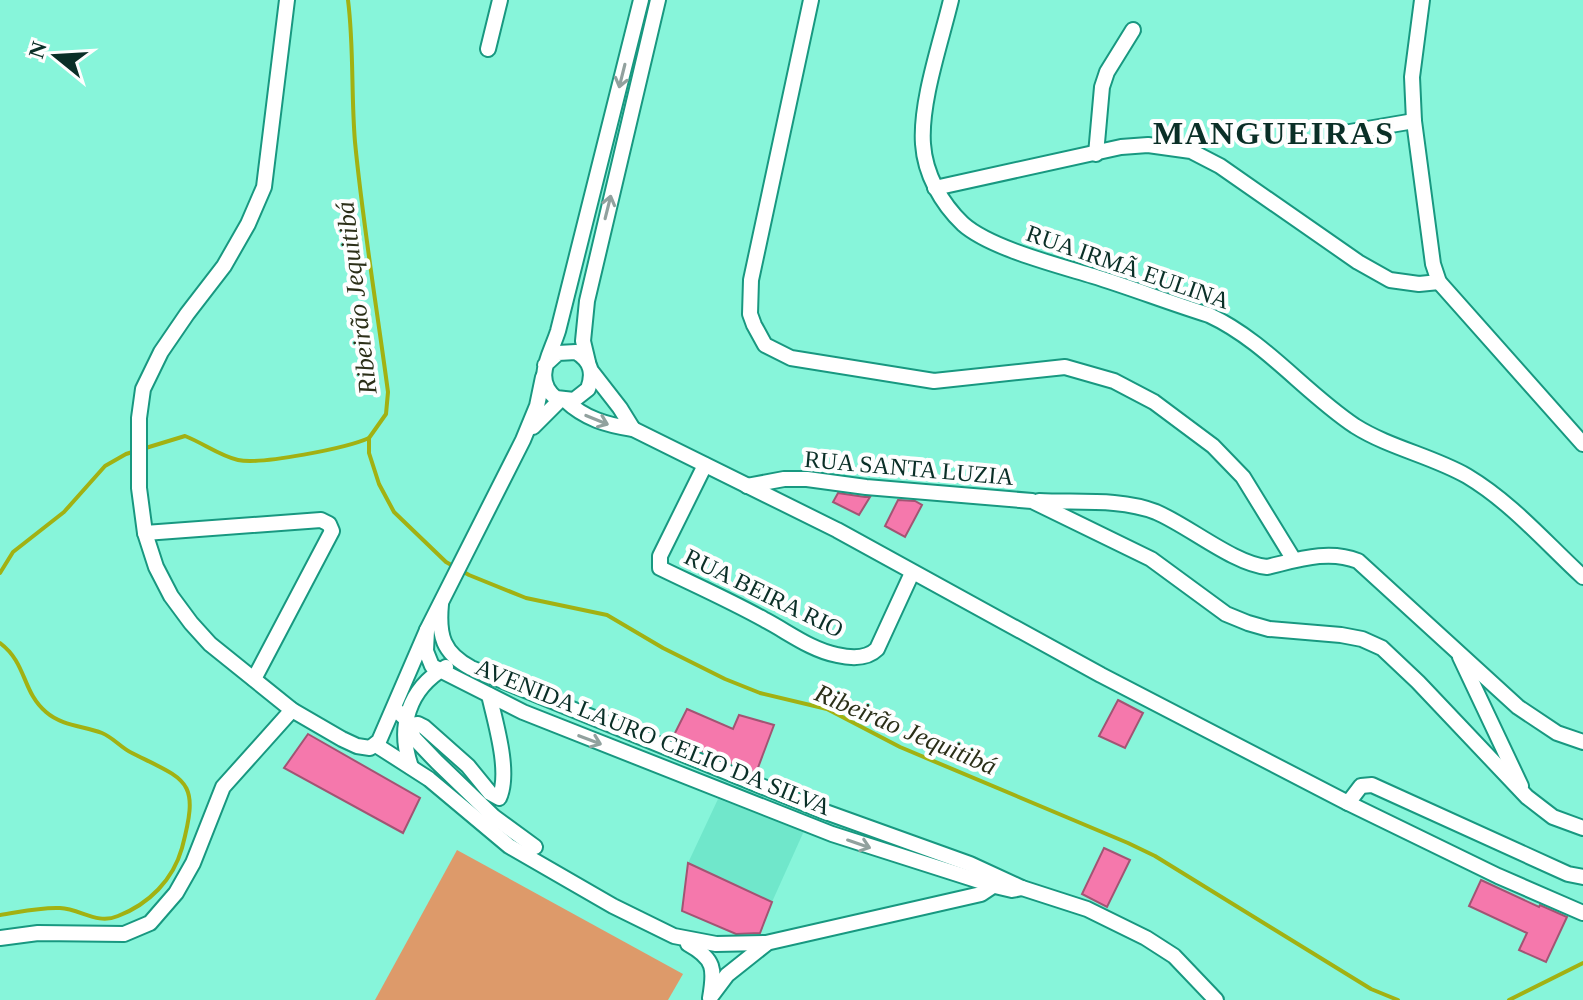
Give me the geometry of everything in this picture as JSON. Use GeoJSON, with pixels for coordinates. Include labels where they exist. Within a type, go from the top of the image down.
{"type":"FeatureCollection","features":[{"type":"Feature","properties":{"kind":"street"},"geometry":{"type":"LineString","coordinates":[[287,0],[264,187],[248,224],[224,266],[187,314],[157,360],[143,389],[139,418],[139,472],[145,533],[156,567],[171,596],[210,644],[292,710],[357,746],[370,748],[376,745],[403,717],[421,687],[439,671],[457,661]]}},
{"type":"Feature","properties":{"kind":"street"},"geometry":{"type":"LineString","coordinates":[[488,49],[500,0]]}},
{"type":"Feature","properties":{"kind":"street"},"geometry":{"type":"LineString","coordinates":[[411,767],[406,751],[403,717],[427,630],[523,440],[537,406],[641,0]]}},
{"type":"Feature","properties":{"kind":"street"},"geometry":{"type":"LineString","coordinates":[[523,440],[537,422],[563,400],[574,400],[588,389],[590,368],[583,341],[587,301],[658,0]]}},
{"type":"Feature","properties":{"kind":"street"},"geometry":{"type":"LineString","coordinates":[[811,0],[751,280],[750,314],[765,345],[791,358],[934,381],[1065,367],[1114,381],[1154,402],[1213,446],[1243,477],[1294,560]]}},
{"type":"Feature","properties":{"kind":"street"},"geometry":{"type":"LineString","coordinates":[[951,0],[923,128],[926,163],[935,188],[1121,147],[1148,145],[1191,151],[1220,166],[1358,262],[1390,280],[1419,284],[1439,282]]}},
{"type":"Feature","properties":{"kind":"street"},"geometry":{"type":"LineString","coordinates":[[1422,0],[1412,77],[1414,121],[1433,264],[1439,282],[1583,444]]}},
{"type":"Feature","properties":{"kind":"street"},"geometry":{"type":"LineString","coordinates":[[1096,154],[1102,87],[1107,72],[1133,30]]}},
{"type":"Feature","properties":{"kind":"street"},"geometry":{"type":"LineString","coordinates":[[1344,133],[1414,121]]}},
{"type":"Feature","properties":{"kind":"street","name":"RUA IRMÃ EULINA"},"geometry":{"type":"LineString","coordinates":[[935,188],[965,226],[1007,248],[1229,324],[1358,428],[1463,474],[1487,488],[1509,504],[1583,577]]}},
{"type":"Feature","properties":{"kind":"street"},"geometry":{"type":"LineString","coordinates":[[633,429],[576,352],[567,351],[551,358],[544,371],[550,393],[576,411],[602,423],[633,429],[837,530],[1167,710],[1348,803],[1498,876],[1583,913]]}},
{"type":"Feature","properties":{"kind":"street","name":"RUA BEIRA RIO"},"geometry":{"type":"LineString","coordinates":[[705,465],[660,556],[660,568],[821,651],[848,657],[861,657],[877,649],[912,573]]}},
{"type":"Feature","properties":{"kind":"street","name":"RUA SANTA LUZIA"},"geometry":{"type":"LineString","coordinates":[[747,486],[784,479],[807,479],[1032,501],[1151,559],[1226,614],[1269,629],[1341,635],[1362,639],[1382,648],[1527,797],[1553,817],[1583,828]]}},
{"type":"Feature","properties":{"kind":"street"},"geometry":{"type":"LineString","coordinates":[[1032,501],[1141,507],[1186,527],[1258,566],[1344,555],[1358,561],[1537,721],[1557,733],[1583,742]]}},
{"type":"Feature","properties":{"kind":"street"},"geometry":{"type":"LineString","coordinates":[[145,533],[321,520],[331,526],[332,531],[254,679]]}},
{"type":"Feature","properties":{"kind":"street","name":"AVENIDA LAURO CELIO DA SILVA"},"geometry":{"type":"LineString","coordinates":[[444,595],[443,639],[448,652],[457,661],[495,680],[838,817],[935,851],[998,881]]}},
{"type":"Feature","properties":{"kind":"street","name":"AVENIDA LAURO CELIO DA SILVA"},"geometry":{"type":"LineString","coordinates":[[427,630],[427,656],[432,666],[489,695],[549,723],[832,834],[930,867],[998,881],[1087,909],[1146,938],[1187,968],[1216,1000]]}},
{"type":"Feature","properties":{"kind":"street"},"geometry":{"type":"LineString","coordinates":[[1456,649],[1527,797]]}},
{"type":"Feature","properties":{"kind":"street"},"geometry":{"type":"LineString","coordinates":[[403,717],[424,727],[468,766],[490,793],[499,798],[503,785],[500,743],[489,695]]}},
{"type":"Feature","properties":{"kind":"street"},"geometry":{"type":"LineString","coordinates":[[549,723],[556,704]]}},
{"type":"Feature","properties":{"kind":"street"},"geometry":{"type":"LineString","coordinates":[[0,938],[38,933],[124,934],[150,923],[168,904],[193,863],[223,787],[292,710]]}},
{"type":"Feature","properties":{"kind":"street"},"geometry":{"type":"LineString","coordinates":[[403,717],[413,736],[437,762],[494,817],[535,847]]}},
{"type":"Feature","properties":{"kind":"street"},"geometry":{"type":"LineString","coordinates":[[625,753],[632,734]]}},
{"type":"Feature","properties":{"kind":"street"},"geometry":{"type":"LineString","coordinates":[[376,745],[411,767],[509,846],[613,906],[700,950],[710,960],[713,981],[709,999]]}},
{"type":"Feature","properties":{"kind":"street"},"geometry":{"type":"LineString","coordinates":[[695,780],[702,762]]}},
{"type":"Feature","properties":{"kind":"street"},"geometry":{"type":"LineString","coordinates":[[1348,803],[1361,786],[1372,785],[1568,874],[1583,877]]}},
{"type":"Feature","properties":{"kind":"street"},"geometry":{"type":"LineString","coordinates":[[832,834],[838,817]]}},
{"type":"Feature","properties":{"kind":"street"},"geometry":{"type":"LineString","coordinates":[[930,867],[935,851]]}},
{"type":"Feature","properties":{"kind":"street"},"geometry":{"type":"LineString","coordinates":[[674,936],[716,944],[766,943],[981,894],[998,881]]}},
{"type":"Feature","properties":{"kind":"street"},"geometry":{"type":"LineString","coordinates":[[709,999],[727,975],[766,943]]}},
{"type":"Feature","properties":{"kind":"shaded area"},"geometry":{"type":"Polygon","coordinates":[[[718,799],[804,831],[772,902],[688,863],[718,799]]]}},
{"type":"Feature","properties":{"kind":"shaded area"},"geometry":{"type":"Polygon","coordinates":[[[457,850],[683,974],[668,1000],[375,1000],[457,850]]]}},
{"type":"Feature","properties":{"kind":"building"},"geometry":{"type":"Polygon","coordinates":[[[838,493],[870,497],[859,515],[833,502],[838,493]]]}},
{"type":"Feature","properties":{"kind":"building"},"geometry":{"type":"Polygon","coordinates":[[[898,500],[915,501],[922,505],[905,537],[885,526],[898,500]]]}},
{"type":"Feature","properties":{"kind":"building"},"geometry":{"type":"Polygon","coordinates":[[[1118,700],[1143,713],[1125,748],[1099,736],[1118,700]]]}},
{"type":"Feature","properties":{"kind":"building"},"geometry":{"type":"Polygon","coordinates":[[[687,709],[733,729],[739,715],[774,725],[756,773],[672,739],[687,709]]]}},
{"type":"Feature","properties":{"kind":"building"},"geometry":{"type":"Polygon","coordinates":[[[308,734],[420,798],[403,833],[284,768],[308,734]]]}},
{"type":"Feature","properties":{"kind":"building"},"geometry":{"type":"Polygon","coordinates":[[[1104,848],[1130,860],[1107,907],[1082,894],[1104,848]]]}},
{"type":"Feature","properties":{"kind":"building"},"geometry":{"type":"Polygon","coordinates":[[[688,863],[772,902],[760,933],[736,934],[682,911],[688,863]]]}},
{"type":"Feature","properties":{"kind":"building"},"geometry":{"type":"Polygon","coordinates":[[[1481,880],[1567,917],[1546,962],[1519,950],[1527,933],[1469,906],[1481,880]]]}},
{"type":"Feature","properties":{"kind":"waterway","name":"Ribeirão Jequitibá"},"geometry":{"type":"LineString","coordinates":[[348,0],[355,142],[388,392],[386,414],[369,438],[369,453],[379,484],[394,512],[446,562],[469,575],[526,598],[607,615],[725,679],[760,693],[827,709],[900,747],[1128,843],[1155,856],[1371,989],[1398,1000]]}},
{"type":"Feature","properties":{"kind":"waterway"},"geometry":{"type":"LineString","coordinates":[[0,573],[13,552],[64,512],[105,466],[126,454],[185,436],[231,458],[265,460],[324,451],[369,438]]}},
{"type":"Feature","properties":{"kind":"waterway"},"geometry":{"type":"LineString","coordinates":[[0,643],[15,659],[32,696],[46,712],[66,723],[106,735],[128,751],[177,777],[189,795],[190,808],[182,848],[173,870],[158,890],[140,905],[118,916],[103,919],[60,908],[0,915]]}},
{"type":"Feature","properties":{"kind":"waterway","name":"Ribeirão Jequitibá"},"geometry":{"type":"LineString","coordinates":[[1509,1000],[1583,963]]}},
{"type":"Feature","properties":{"kind":"district","name":"MANGUEIRAS"},"geometry":{"type":"Point","coordinates":[1274,133]}}]}
